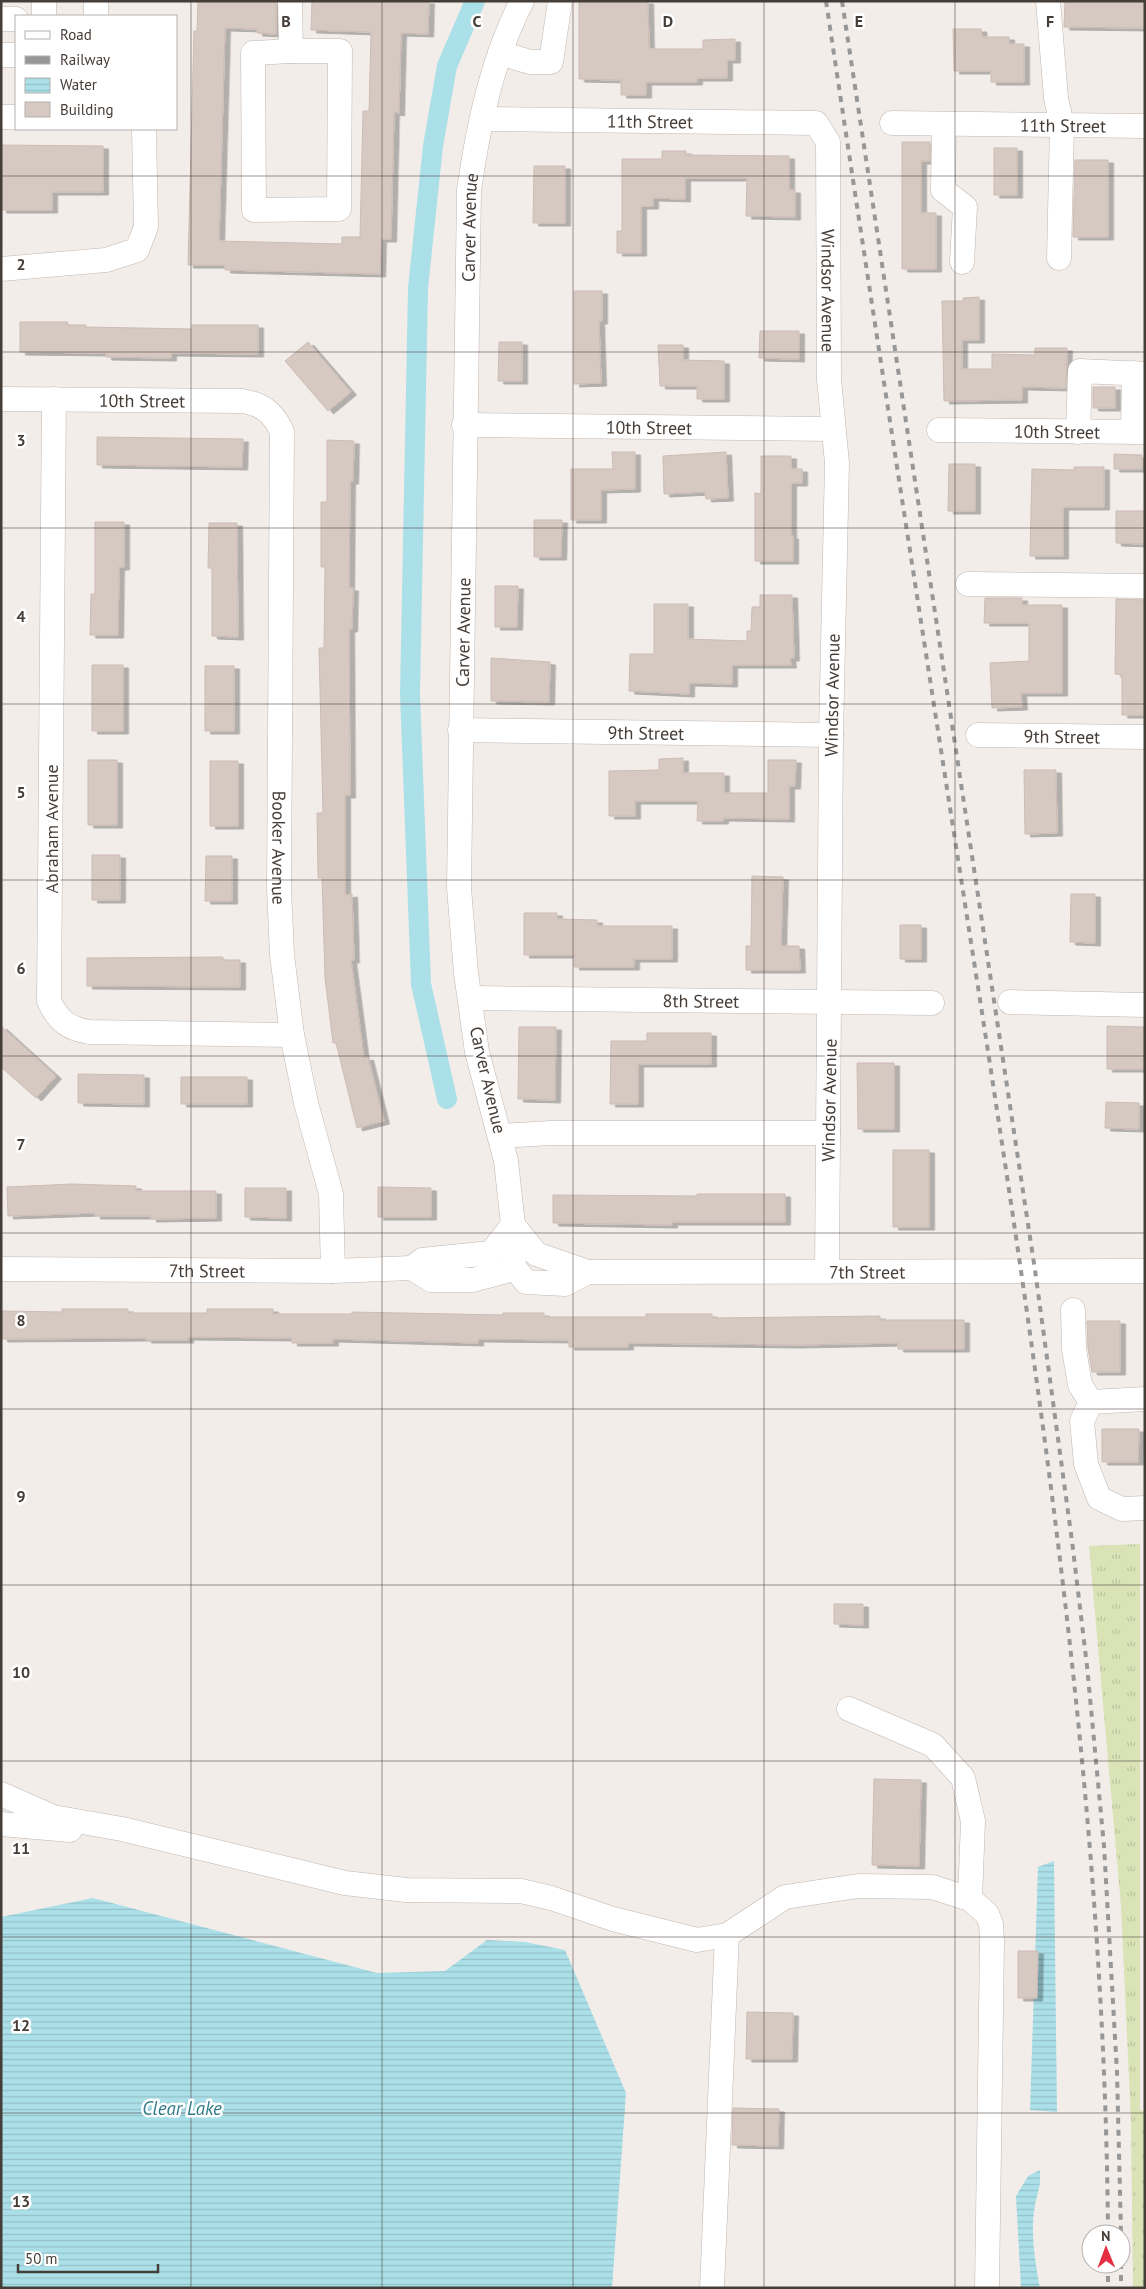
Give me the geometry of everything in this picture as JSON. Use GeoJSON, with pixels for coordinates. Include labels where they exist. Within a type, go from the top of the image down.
{"type":"FeatureCollection","features":[{"type":"Feature","properties":{"kind":"street"},"geometry":{"type":"LineString","coordinates":[[44,1],[44,15]]}},
{"type":"Feature","properties":{"kind":"street"},"geometry":{"type":"LineString","coordinates":[[96,1],[96,15]]}},
{"type":"Feature","properties":{"kind":"street"},"geometry":{"type":"LineString","coordinates":[[290,1],[291,51]]}},
{"type":"Feature","properties":{"kind":"street","name":"Carver Avenue"},"geometry":{"type":"LineString","coordinates":[[514,1267],[513,1225],[506,1161],[501,1136],[477,1052],[466,973],[459,888],[468,190],[474,152],[500,53],[522,1]]}},
{"type":"Feature","properties":{"kind":"street"},"geometry":{"type":"LineString","coordinates":[[500,53],[530,62],[552,62],[560,1]]}},
{"type":"Feature","properties":{"kind":"street"},"geometry":{"type":"LineString","coordinates":[[1048,1],[1056,98],[1062,125],[1059,258]]}},
{"type":"Feature","properties":{"kind":"street"},"geometry":{"type":"LineString","coordinates":[[1,19],[15,19]]}},
{"type":"Feature","properties":{"kind":"street"},"geometry":{"type":"LineString","coordinates":[[291,51],[340,52],[339,209],[254,210],[253,53],[291,51]]}},
{"type":"Feature","properties":{"kind":"street"},"geometry":{"type":"LineString","coordinates":[[1,55],[15,55]]}},
{"type":"Feature","properties":{"kind":"street"},"geometry":{"type":"LineString","coordinates":[[1,117],[15,117]]}},
{"type":"Feature","properties":{"kind":"street","name":"11th Street"},"geometry":{"type":"LineString","coordinates":[[482,120],[816,123]]}},
{"type":"Feature","properties":{"kind":"street","name":"Windsor Avenue"},"geometry":{"type":"LineString","coordinates":[[816,123],[828,142],[829,379],[837,463],[831,735],[827,1270]]}},
{"type":"Feature","properties":{"kind":"street","name":"11th Street"},"geometry":{"type":"LineString","coordinates":[[892,123],[1145,126]]}},
{"type":"Feature","properties":{"kind":"street"},"geometry":{"type":"LineString","coordinates":[[944,124],[943,190],[965,207],[962,262]]}},
{"type":"Feature","properties":{"kind":"street"},"geometry":{"type":"LineString","coordinates":[[1,269],[106,260],[137,250],[146,227],[144,130]]}},
{"type":"Feature","properties":{"kind":"street"},"geometry":{"type":"LineString","coordinates":[[1078,432],[1080,371],[1139,374],[1139,432]]}},
{"type":"Feature","properties":{"kind":"street","name":"10th Street"},"geometry":{"type":"LineString","coordinates":[[1,399],[242,401],[256,403],[277,420]]}},
{"type":"Feature","properties":{"kind":"street","name":"Abraham Avenue"},"geometry":{"type":"LineString","coordinates":[[54,399],[49,1001],[55,1014],[64,1024],[76,1030],[90,1032],[292,1035]]}},
{"type":"Feature","properties":{"kind":"street","name":"Booker Avenue"},"geometry":{"type":"LineString","coordinates":[[277,420],[282,432],[279,889],[282,955],[292,1035],[306,1103],[331,1194],[333,1271]]}},
{"type":"Feature","properties":{"kind":"street","name":"10th Street"},"geometry":{"type":"LineString","coordinates":[[464,425],[833,429]]}},
{"type":"Feature","properties":{"kind":"street","name":"10th Street"},"geometry":{"type":"LineString","coordinates":[[939,430],[1139,432]]}},
{"type":"Feature","properties":{"kind":"street"},"geometry":{"type":"LineString","coordinates":[[968,584],[1145,586]]}},
{"type":"Feature","properties":{"kind":"street","name":"9th Street"},"geometry":{"type":"LineString","coordinates":[[460,730],[831,735]]}},
{"type":"Feature","properties":{"kind":"street","name":"9th Street"},"geometry":{"type":"LineString","coordinates":[[978,735],[1145,737]]}},
{"type":"Feature","properties":{"kind":"street","name":"8th Street"},"geometry":{"type":"LineString","coordinates":[[470,998],[932,1003]]}},
{"type":"Feature","properties":{"kind":"street"},"geometry":{"type":"LineString","coordinates":[[1010,1002],[1145,1005]]}},
{"type":"Feature","properties":{"kind":"street"},"geometry":{"type":"LineString","coordinates":[[501,1136],[551,1132],[828,1133]]}},
{"type":"Feature","properties":{"kind":"street","name":"7th Street"},"geometry":{"type":"LineString","coordinates":[[1,1269],[333,1271],[412,1268],[422,1260],[491,1254],[513,1225],[536,1254],[588,1272],[827,1270],[1145,1271]]}},
{"type":"Feature","properties":{"kind":"street"},"geometry":{"type":"LineString","coordinates":[[412,1268],[431,1280],[473,1280],[514,1267]]}},
{"type":"Feature","properties":{"kind":"street","name":"7th Street"},"geometry":{"type":"LineString","coordinates":[[514,1267],[526,1282],[565,1284],[588,1272]]}},
{"type":"Feature","properties":{"kind":"street"},"geometry":{"type":"LineString","coordinates":[[1073,1310],[1074,1349],[1080,1385],[1091,1402]]}},
{"type":"Feature","properties":{"kind":"street"},"geometry":{"type":"LineString","coordinates":[[1091,1402],[1145,1399]]}},
{"type":"Feature","properties":{"kind":"street"},"geometry":{"type":"LineString","coordinates":[[1091,1402],[1082,1421],[1086,1464],[1099,1498],[1122,1509],[1145,1508]]}},
{"type":"Feature","properties":{"kind":"street"},"geometry":{"type":"LineString","coordinates":[[849,1709],[933,1745],[963,1778],[973,1821],[970,1899]]}},
{"type":"Feature","properties":{"kind":"street"},"geometry":{"type":"LineString","coordinates":[[1,1794],[53,1817],[122,1829],[346,1883],[406,1890],[521,1891],[551,1898],[613,1919],[697,1940],[727,1935],[785,1898],[858,1886],[932,1888],[970,1899],[987,1914],[991,1924],[992,1941],[987,2288]]}},
{"type":"Feature","properties":{"kind":"street"},"geometry":{"type":"LineString","coordinates":[[1,1824],[65,1830],[122,1829]]}},
{"type":"Feature","properties":{"kind":"street"},"geometry":{"type":"LineString","coordinates":[[712,2288],[727,1935]]}},
{"type":"Feature","properties":{"kind":"green space"},"geometry":{"type":"Polygon","coordinates":[[[1140,1544],[1140,2110],[1145,2112],[1145,2288],[1133,2288],[1131,2121],[1121,1906],[1089,1546],[1140,1544]]]}},
{"type":"Feature","properties":{"kind":"water"},"geometry":{"type":"Polygon","coordinates":[[[1054,1861],[1057,2112],[1030,2110],[1038,1867],[1054,1861]]]}},
{"type":"Feature","properties":{"kind":"water","name":"Clear Lake"},"geometry":{"type":"Polygon","coordinates":[[[93,1898],[377,1973],[445,1971],[487,1940],[525,1942],[565,1950],[626,2093],[612,2288],[1,2288],[1,1917],[93,1898]]]}},
{"type":"Feature","properties":{"kind":"water"},"geometry":{"type":"Polygon","coordinates":[[[1040,2170],[1040,2185],[1035,2205],[1033,2236],[1040,2288],[1021,2288],[1016,2196],[1028,2176],[1040,2170]]]}},
{"type":"Feature","properties":{"kind":"building"},"geometry":{"type":"Polygon","coordinates":[[[198,1],[276,1],[276,34],[257,33],[257,29],[225,28],[219,241],[342,244],[342,237],[360,237],[363,111],[369,111],[371,32],[311,30],[312,1],[429,1],[428,34],[401,33],[399,113],[394,112],[391,239],[381,239],[380,274],[225,270],[225,265],[188,265],[194,31],[197,31],[198,1]]]}},
{"type":"Feature","properties":{"kind":"building"},"geometry":{"type":"Polygon","coordinates":[[[579,1],[648,1],[649,49],[703,49],[703,40],[735,39],[735,60],[727,60],[727,78],[697,78],[697,82],[646,82],[646,95],[621,95],[621,80],[579,79],[579,1]]]}},
{"type":"Feature","properties":{"kind":"building"},"geometry":{"type":"Polygon","coordinates":[[[1145,1],[1145,28],[1064,27],[1065,2],[1145,1]]]}},
{"type":"Feature","properties":{"kind":"building"},"geometry":{"type":"Polygon","coordinates":[[[953,29],[981,29],[982,37],[1009,37],[1009,44],[1024,44],[1024,82],[991,82],[991,71],[954,71],[953,29]]]}},
{"type":"Feature","properties":{"kind":"building"},"geometry":{"type":"Polygon","coordinates":[[[902,142],[930,142],[930,161],[921,161],[921,213],[936,213],[936,269],[902,269],[902,142]]]}},
{"type":"Feature","properties":{"kind":"building"},"geometry":{"type":"Polygon","coordinates":[[[1,145],[103,146],[103,192],[52,192],[52,210],[1,210],[1,145]]]}},
{"type":"Feature","properties":{"kind":"building"},"geometry":{"type":"Polygon","coordinates":[[[994,148],[1017,148],[1017,195],[994,195],[994,148]]]}},
{"type":"Feature","properties":{"kind":"building"},"geometry":{"type":"Polygon","coordinates":[[[662,151],[686,151],[686,155],[789,156],[789,190],[795,190],[795,217],[746,216],[747,178],[685,178],[685,199],[653,198],[653,206],[641,206],[641,253],[617,253],[617,231],[622,231],[622,159],[662,159],[662,151]]]}},
{"type":"Feature","properties":{"kind":"building"},"geometry":{"type":"Polygon","coordinates":[[[1075,160],[1108,160],[1108,237],[1073,237],[1075,160]]]}},
{"type":"Feature","properties":{"kind":"building"},"geometry":{"type":"Polygon","coordinates":[[[534,166],[565,166],[565,223],[533,223],[534,166]]]}},
{"type":"Feature","properties":{"kind":"building"},"geometry":{"type":"Polygon","coordinates":[[[574,291],[602,291],[602,321],[599,321],[601,383],[574,384],[574,291]]]}},
{"type":"Feature","properties":{"kind":"building"},"geometry":{"type":"Polygon","coordinates":[[[979,297],[979,340],[962,340],[962,369],[992,369],[992,354],[1035,355],[1035,348],[1067,348],[1066,388],[1022,387],[1022,400],[944,401],[942,301],[963,301],[963,298],[979,297]]]}},
{"type":"Feature","properties":{"kind":"building"},"geometry":{"type":"Polygon","coordinates":[[[20,322],[68,322],[67,325],[86,325],[85,327],[192,329],[192,325],[258,325],[258,354],[171,353],[171,358],[106,357],[106,353],[20,352],[20,322]]]}},
{"type":"Feature","properties":{"kind":"building"},"geometry":{"type":"Polygon","coordinates":[[[760,331],[799,331],[799,359],[759,358],[760,331]]]}},
{"type":"Feature","properties":{"kind":"building"},"geometry":{"type":"Polygon","coordinates":[[[308,342],[351,392],[328,411],[285,361],[308,342]]]}},
{"type":"Feature","properties":{"kind":"building"},"geometry":{"type":"Polygon","coordinates":[[[499,342],[522,342],[522,381],[498,381],[499,342]]]}},
{"type":"Feature","properties":{"kind":"building"},"geometry":{"type":"Polygon","coordinates":[[[658,345],[683,345],[683,360],[724,361],[724,399],[697,399],[697,386],[660,386],[658,345]]]}},
{"type":"Feature","properties":{"kind":"building"},"geometry":{"type":"Polygon","coordinates":[[[1093,387],[1115,387],[1115,408],[1093,408],[1093,387]]]}},
{"type":"Feature","properties":{"kind":"building"},"geometry":{"type":"Polygon","coordinates":[[[97,437],[243,439],[242,467],[97,465],[97,437]]]}},
{"type":"Feature","properties":{"kind":"building"},"geometry":{"type":"Polygon","coordinates":[[[327,440],[354,441],[353,481],[350,481],[349,588],[353,588],[352,629],[349,629],[350,795],[345,795],[345,895],[352,894],[354,960],[351,960],[364,1058],[368,1057],[384,1121],[357,1128],[336,1043],[333,1043],[325,978],[322,878],[318,878],[317,813],[323,813],[319,648],[324,648],[325,567],[321,567],[321,502],[327,502],[327,440]]]}},
{"type":"Feature","properties":{"kind":"building"},"geometry":{"type":"Polygon","coordinates":[[[612,452],[635,452],[635,489],[601,490],[601,520],[571,520],[571,469],[613,469],[612,452]]]}},
{"type":"Feature","properties":{"kind":"building"},"geometry":{"type":"Polygon","coordinates":[[[726,452],[728,498],[706,499],[705,492],[664,494],[663,456],[726,452]]]}},
{"type":"Feature","properties":{"kind":"building"},"geometry":{"type":"Polygon","coordinates":[[[1114,454],[1142,455],[1142,469],[1114,469],[1114,454]]]}},
{"type":"Feature","properties":{"kind":"building"},"geometry":{"type":"Polygon","coordinates":[[[761,456],[791,456],[791,469],[802,469],[802,483],[791,483],[793,561],[755,561],[755,493],[761,494],[761,456]]]}},
{"type":"Feature","properties":{"kind":"building"},"geometry":{"type":"Polygon","coordinates":[[[949,464],[975,464],[975,511],[948,511],[949,464]]]}},
{"type":"Feature","properties":{"kind":"building"},"geometry":{"type":"Polygon","coordinates":[[[1074,467],[1104,467],[1104,507],[1063,507],[1063,556],[1030,556],[1032,469],[1074,470],[1074,467]]]}},
{"type":"Feature","properties":{"kind":"building"},"geometry":{"type":"Polygon","coordinates":[[[1116,511],[1145,511],[1145,544],[1116,543],[1116,511]]]}},
{"type":"Feature","properties":{"kind":"building"},"geometry":{"type":"Polygon","coordinates":[[[534,520],[562,520],[561,557],[534,557],[534,520]]]}},
{"type":"Feature","properties":{"kind":"building"},"geometry":{"type":"Polygon","coordinates":[[[95,522],[124,522],[124,567],[119,567],[118,635],[90,635],[91,594],[95,594],[95,522]]]}},
{"type":"Feature","properties":{"kind":"building"},"geometry":{"type":"Polygon","coordinates":[[[209,523],[237,523],[238,637],[212,636],[212,568],[208,568],[209,523]]]}},
{"type":"Feature","properties":{"kind":"building"},"geometry":{"type":"Polygon","coordinates":[[[495,586],[518,586],[517,627],[495,627],[495,586]]]}},
{"type":"Feature","properties":{"kind":"building"},"geometry":{"type":"Polygon","coordinates":[[[760,595],[792,595],[794,658],[790,658],[791,665],[732,665],[732,684],[689,683],[689,694],[629,691],[630,654],[654,654],[654,604],[688,604],[688,639],[747,641],[747,631],[751,631],[752,607],[760,607],[760,595]]]}},
{"type":"Feature","properties":{"kind":"building"},"geometry":{"type":"Polygon","coordinates":[[[985,598],[1022,598],[1022,605],[1062,605],[1062,693],[1021,693],[1022,707],[992,708],[990,663],[1029,661],[1029,623],[984,623],[985,598]]]}},
{"type":"Feature","properties":{"kind":"building"},"geometry":{"type":"Polygon","coordinates":[[[1116,599],[1145,600],[1144,715],[1122,715],[1122,675],[1115,674],[1116,599]]]}},
{"type":"Feature","properties":{"kind":"building"},"geometry":{"type":"Polygon","coordinates":[[[491,658],[550,662],[549,702],[491,701],[491,658]]]}},
{"type":"Feature","properties":{"kind":"building"},"geometry":{"type":"Polygon","coordinates":[[[92,665],[123,665],[123,731],[92,731],[92,665]]]}},
{"type":"Feature","properties":{"kind":"building"},"geometry":{"type":"Polygon","coordinates":[[[205,666],[234,666],[234,731],[205,731],[205,666]]]}},
{"type":"Feature","properties":{"kind":"building"},"geometry":{"type":"Polygon","coordinates":[[[683,758],[683,773],[724,773],[724,793],[768,793],[768,760],[796,760],[795,786],[789,786],[789,819],[723,818],[723,821],[697,821],[698,801],[635,801],[635,816],[609,816],[609,771],[659,770],[659,759],[683,758]]]}},
{"type":"Feature","properties":{"kind":"building"},"geometry":{"type":"Polygon","coordinates":[[[88,760],[117,760],[117,825],[88,825],[88,760]]]}},
{"type":"Feature","properties":{"kind":"building"},"geometry":{"type":"Polygon","coordinates":[[[210,761],[238,761],[238,826],[210,826],[210,761]]]}},
{"type":"Feature","properties":{"kind":"building"},"geometry":{"type":"Polygon","coordinates":[[[1024,770],[1056,770],[1057,833],[1025,834],[1024,770]]]}},
{"type":"Feature","properties":{"kind":"building"},"geometry":{"type":"Polygon","coordinates":[[[92,855],[120,855],[120,900],[92,900],[92,855]]]}},
{"type":"Feature","properties":{"kind":"building"},"geometry":{"type":"Polygon","coordinates":[[[206,856],[232,856],[232,901],[205,901],[206,856]]]}},
{"type":"Feature","properties":{"kind":"building"},"geometry":{"type":"Polygon","coordinates":[[[752,876],[783,877],[781,946],[799,946],[800,970],[746,970],[746,946],[751,946],[752,876]]]}},
{"type":"Feature","properties":{"kind":"building"},"geometry":{"type":"Polygon","coordinates":[[[1071,894],[1095,894],[1095,943],[1070,942],[1071,894]]]}},
{"type":"Feature","properties":{"kind":"building"},"geometry":{"type":"Polygon","coordinates":[[[524,913],[557,913],[557,919],[597,920],[597,926],[672,926],[672,959],[634,959],[634,967],[574,967],[574,955],[524,955],[524,913]]]}},
{"type":"Feature","properties":{"kind":"building"},"geometry":{"type":"Polygon","coordinates":[[[900,925],[921,925],[921,959],[900,959],[900,925]]]}},
{"type":"Feature","properties":{"kind":"building"},"geometry":{"type":"Polygon","coordinates":[[[223,957],[223,960],[240,960],[240,987],[87,986],[87,958],[223,957]]]}},
{"type":"Feature","properties":{"kind":"building"},"geometry":{"type":"Polygon","coordinates":[[[1,1026],[56,1076],[36,1098],[1,1067],[1,1026]]]}},
{"type":"Feature","properties":{"kind":"building"},"geometry":{"type":"Polygon","coordinates":[[[1107,1026],[1144,1027],[1143,1069],[1107,1069],[1107,1026]]]}},
{"type":"Feature","properties":{"kind":"building"},"geometry":{"type":"Polygon","coordinates":[[[519,1027],[556,1027],[555,1100],[518,1099],[519,1027]]]}},
{"type":"Feature","properties":{"kind":"building"},"geometry":{"type":"Polygon","coordinates":[[[647,1033],[711,1033],[711,1064],[638,1064],[638,1104],[610,1104],[611,1041],[647,1041],[647,1033]]]}},
{"type":"Feature","properties":{"kind":"building"},"geometry":{"type":"Polygon","coordinates":[[[857,1063],[894,1063],[894,1129],[858,1129],[857,1063]]]}},
{"type":"Feature","properties":{"kind":"building"},"geometry":{"type":"Polygon","coordinates":[[[78,1074],[144,1075],[144,1104],[78,1103],[78,1074]]]}},
{"type":"Feature","properties":{"kind":"building"},"geometry":{"type":"Polygon","coordinates":[[[181,1077],[247,1077],[247,1104],[181,1104],[181,1077]]]}},
{"type":"Feature","properties":{"kind":"building"},"geometry":{"type":"Polygon","coordinates":[[[1106,1102],[1139,1103],[1139,1129],[1105,1128],[1106,1102]]]}},
{"type":"Feature","properties":{"kind":"building"},"geometry":{"type":"Polygon","coordinates":[[[893,1150],[929,1150],[929,1227],[893,1227],[893,1150]]]}},
{"type":"Feature","properties":{"kind":"building"},"geometry":{"type":"Polygon","coordinates":[[[72,1184],[136,1186],[136,1191],[216,1191],[216,1218],[151,1219],[151,1216],[95,1216],[95,1213],[8,1216],[7,1187],[72,1184]]]}},
{"type":"Feature","properties":{"kind":"building"},"geometry":{"type":"Polygon","coordinates":[[[378,1187],[431,1188],[431,1217],[378,1217],[378,1187]]]}},
{"type":"Feature","properties":{"kind":"building"},"geometry":{"type":"Polygon","coordinates":[[[245,1188],[286,1188],[286,1218],[245,1217],[245,1188]]]}},
{"type":"Feature","properties":{"kind":"building"},"geometry":{"type":"Polygon","coordinates":[[[697,1194],[785,1194],[785,1222],[672,1222],[672,1225],[553,1223],[553,1195],[697,1196],[697,1194]]]}},
{"type":"Feature","properties":{"kind":"building"},"geometry":{"type":"Polygon","coordinates":[[[62,1309],[128,1309],[128,1313],[207,1313],[207,1309],[273,1309],[273,1314],[352,1314],[352,1312],[503,1315],[503,1313],[544,1313],[544,1317],[646,1317],[646,1314],[712,1314],[712,1318],[880,1316],[880,1320],[964,1320],[964,1349],[898,1349],[898,1343],[796,1345],[628,1343],[628,1347],[569,1347],[569,1340],[478,1339],[478,1343],[333,1339],[333,1343],[292,1343],[292,1338],[188,1337],[188,1340],[146,1340],[146,1338],[2,1339],[2,1311],[62,1312],[62,1309]]]}},
{"type":"Feature","properties":{"kind":"building"},"geometry":{"type":"Polygon","coordinates":[[[1087,1321],[1120,1321],[1120,1372],[1092,1372],[1088,1348],[1087,1321]]]}},
{"type":"Feature","properties":{"kind":"building"},"geometry":{"type":"Polygon","coordinates":[[[1102,1429],[1139,1429],[1138,1462],[1102,1462],[1102,1429]]]}},
{"type":"Feature","properties":{"kind":"building"},"geometry":{"type":"Polygon","coordinates":[[[834,1604],[863,1604],[863,1625],[834,1624],[834,1604]]]}},
{"type":"Feature","properties":{"kind":"building"},"geometry":{"type":"Polygon","coordinates":[[[874,1779],[921,1780],[919,1866],[872,1865],[874,1779]]]}},
{"type":"Feature","properties":{"kind":"building"},"geometry":{"type":"Polygon","coordinates":[[[1018,1951],[1038,1951],[1037,1998],[1018,1998],[1018,1951]]]}},
{"type":"Feature","properties":{"kind":"building"},"geometry":{"type":"Polygon","coordinates":[[[747,2012],[793,2013],[792,2059],[746,2059],[747,2012]]]}},
{"type":"Feature","properties":{"kind":"building"},"geometry":{"type":"Polygon","coordinates":[[[733,2108],[779,2109],[778,2146],[732,2145],[733,2108]]]}},
{"type":"Feature","properties":{"kind":"waterway"},"geometry":{"type":"LineString","coordinates":[[447,1099],[421,984],[410,694],[418,288],[433,146],[447,66],[475,1]]}},
{"type":"Feature","properties":{"kind":"railway"},"geometry":{"type":"LineString","coordinates":[[826,1],[1006,1170],[1049,1473],[1068,1624],[1096,1928],[1104,2081],[1108,2224]]}},
{"type":"Feature","properties":{"kind":"railway"},"geometry":{"type":"LineString","coordinates":[[842,1],[1035,1270],[1072,1541],[1087,1666],[1104,1846],[1117,2072],[1121,2224]]}},
{"type":"Feature","properties":{"kind":"railway"},"geometry":{"type":"LineString","coordinates":[[1108,2274],[1108,2288]]}},
{"type":"Feature","properties":{"kind":"railway"},"geometry":{"type":"LineString","coordinates":[[1121,2274],[1121,2288]]}}]}
